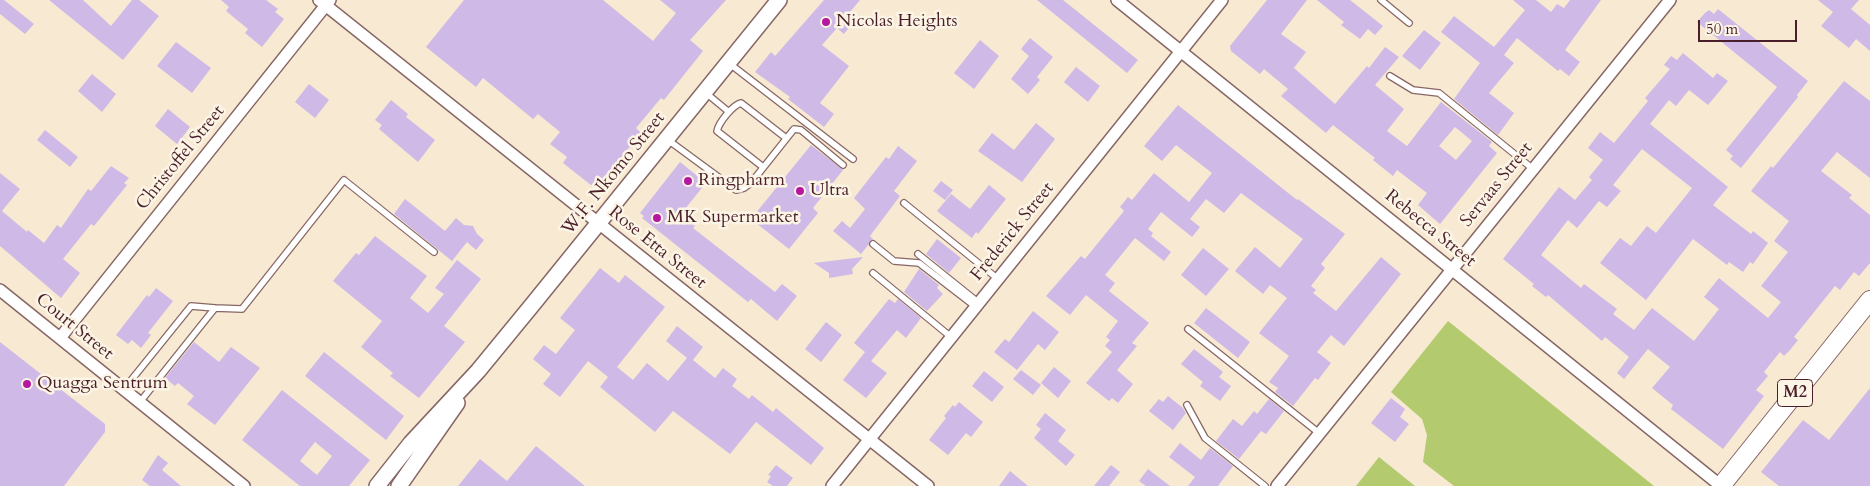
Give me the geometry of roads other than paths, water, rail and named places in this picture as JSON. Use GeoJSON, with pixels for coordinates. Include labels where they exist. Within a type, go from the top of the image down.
{"type":"FeatureCollection","features":[{"type":"Feature","properties":{"kind":"main road","name":"W.F. Nkomo Street"},"geometry":{"type":"LineString","coordinates":[[377,486],[411,443],[478,371],[779,0]]}},
{"type":"Feature","properties":{"kind":"main road","name":"M2"},"geometry":{"type":"LineString","coordinates":[[1721,486],[1870,300]]}},
{"type":"Feature","properties":{"kind":"main road","name":"W.F. Nkomo Street"},"geometry":{"type":"LineString","coordinates":[[399,486],[432,441],[478,371]]}},
{"type":"Feature","properties":{"kind":"street","name":"Rebecca Street"},"geometry":{"type":"LineString","coordinates":[[1117,0],[1721,486]]}},
{"type":"Feature","properties":{"kind":"street","name":"Frederick Street"},"geometry":{"type":"LineString","coordinates":[[832,486],[1222,0]]}},
{"type":"Feature","properties":{"kind":"street","name":"Servaas Street"},"geometry":{"type":"LineString","coordinates":[[1277,486],[1670,0]]}},
{"type":"Feature","properties":{"kind":"street","name":"Rose Etta Street"},"geometry":{"type":"LineString","coordinates":[[325,2],[598,224],[928,486]]}},
{"type":"Feature","properties":{"kind":"street","name":"Christoffel Street"},"geometry":{"type":"LineString","coordinates":[[60,338],[325,2]]}},
{"type":"Feature","properties":{"kind":"street","name":"Court Street"},"geometry":{"type":"LineString","coordinates":[[0,290],[140,402],[237,484]]}},
{"type":"Feature","properties":{"kind":"lane"},"geometry":{"type":"LineString","coordinates":[[1381,0],[1409,23]]}},
{"type":"Feature","properties":{"kind":"lane"},"geometry":{"type":"LineString","coordinates":[[728,62],[853,159]]}},
{"type":"Feature","properties":{"kind":"lane"},"geometry":{"type":"LineString","coordinates":[[1390,76],[1413,90],[1438,93],[1533,169]]}},
{"type":"Feature","properties":{"kind":"lane"},"geometry":{"type":"LineString","coordinates":[[705,92],[730,112]]}},
{"type":"Feature","properties":{"kind":"lane"},"geometry":{"type":"LineString","coordinates":[[763,167],[717,131],[718,126],[736,105],[742,103],[786,138]]}},
{"type":"Feature","properties":{"kind":"lane"},"geometry":{"type":"LineString","coordinates":[[667,138],[736,190],[744,188],[751,183],[794,129],[801,130],[843,165]]}},
{"type":"Feature","properties":{"kind":"lane"},"geometry":{"type":"LineString","coordinates":[[124,389],[191,306],[242,309],[344,180],[434,252]]}},
{"type":"Feature","properties":{"kind":"lane"},"geometry":{"type":"LineString","coordinates":[[904,203],[998,279]]}},
{"type":"Feature","properties":{"kind":"lane"},"geometry":{"type":"LineString","coordinates":[[873,244],[894,261],[918,263],[977,305]]}},
{"type":"Feature","properties":{"kind":"lane"},"geometry":{"type":"LineString","coordinates":[[918,254],[977,305]]}},
{"type":"Feature","properties":{"kind":"lane"},"geometry":{"type":"LineString","coordinates":[[873,273],[951,337]]}},
{"type":"Feature","properties":{"kind":"lane"},"geometry":{"type":"LineString","coordinates":[[140,402],[215,308]]}},
{"type":"Feature","properties":{"kind":"lane"},"geometry":{"type":"LineString","coordinates":[[1188,329],[1319,434]]}},
{"type":"Feature","properties":{"kind":"lane"},"geometry":{"type":"LineString","coordinates":[[1187,406],[1205,438],[1265,486]]}},
{"type":"Feature","properties":{"kind":"place","name":"Nicolas Heights"},"geometry":{"type":"Point","coordinates":[826,22]}},
{"type":"Feature","properties":{"kind":"place","name":"Ringpharm"},"geometry":{"type":"Point","coordinates":[688,181]}},
{"type":"Feature","properties":{"kind":"place","name":"Ultra"},"geometry":{"type":"Point","coordinates":[800,191]}},
{"type":"Feature","properties":{"kind":"place","name":"MK Supermarket"},"geometry":{"type":"Point","coordinates":[657,218]}},
{"type":"Feature","properties":{"kind":"place","name":"Quagga Sentrum"},"geometry":{"type":"Point","coordinates":[27,384]}}]}
